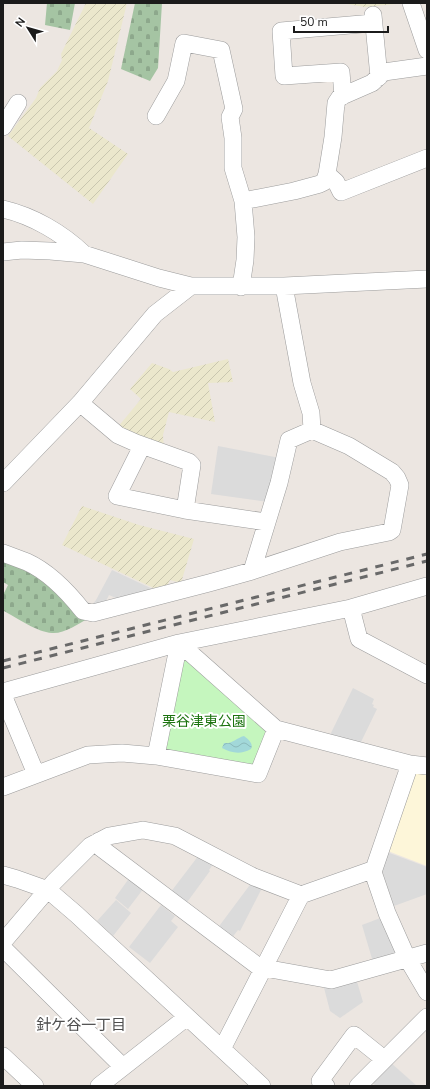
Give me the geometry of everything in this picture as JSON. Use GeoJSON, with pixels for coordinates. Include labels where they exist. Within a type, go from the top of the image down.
{"type":"FeatureCollection","features":[{"type":"Feature","properties":{"kind":"street"},"geometry":{"type":"LineString","coordinates":[[411,3],[427,50]]}},
{"type":"Feature","properties":{"kind":"street"},"geometry":{"type":"LineString","coordinates":[[343,96],[341,72],[284,76],[281,30],[373,19],[379,77]]}},
{"type":"Feature","properties":{"kind":"street"},"geometry":{"type":"LineString","coordinates":[[156,116],[176,81],[184,43],[221,50],[234,109],[230,117],[233,138],[233,168],[243,201],[246,237],[245,260],[241,287]]}},
{"type":"Feature","properties":{"kind":"street"},"geometry":{"type":"LineString","coordinates":[[243,201],[294,191],[324,182],[327,174],[333,137],[336,102],[340,97],[372,83],[384,72],[427,66]]}},
{"type":"Feature","properties":{"kind":"street"},"geometry":{"type":"LineString","coordinates":[[3,127],[18,103]]}},
{"type":"Feature","properties":{"kind":"street"},"geometry":{"type":"LineString","coordinates":[[327,174],[336,182],[342,192],[427,158]]}},
{"type":"Feature","properties":{"kind":"street"},"geometry":{"type":"LineString","coordinates":[[3,209],[39,223],[71,242],[84,254]]}},
{"type":"Feature","properties":{"kind":"street"},"geometry":{"type":"LineString","coordinates":[[3,252],[22,250],[84,254],[160,278],[191,286],[284,286],[427,279]]}},
{"type":"Feature","properties":{"kind":"street"},"geometry":{"type":"LineString","coordinates":[[3,483],[80,403],[155,314],[191,286]]}},
{"type":"Feature","properties":{"kind":"street"},"geometry":{"type":"LineString","coordinates":[[284,286],[302,383],[311,413],[312,430]]}},
{"type":"Feature","properties":{"kind":"street"},"geometry":{"type":"LineString","coordinates":[[80,403],[118,435],[142,446],[189,462],[192,465],[185,510]]}},
{"type":"Feature","properties":{"kind":"street"},"geometry":{"type":"LineString","coordinates":[[3,553],[28,562],[41,570],[68,591],[83,611],[93,613],[252,571],[340,542],[389,532],[392,530],[400,485],[397,478],[392,472],[349,446],[312,430],[290,440],[279,483],[252,571]]}},
{"type":"Feature","properties":{"kind":"street"},"geometry":{"type":"LineString","coordinates":[[142,446],[117,496],[185,510],[266,522]]}},
{"type":"Feature","properties":{"kind":"street"},"geometry":{"type":"LineString","coordinates":[[3,692],[179,643],[351,608],[427,586]]}},
{"type":"Feature","properties":{"kind":"street"},"geometry":{"type":"LineString","coordinates":[[351,608],[358,639],[425,670]]}},
{"type":"Feature","properties":{"kind":"street"},"geometry":{"type":"LineString","coordinates":[[179,643],[276,729],[410,764],[427,766]]}},
{"type":"Feature","properties":{"kind":"street"},"geometry":{"type":"LineString","coordinates":[[156,756],[179,643]]}},
{"type":"Feature","properties":{"kind":"street"},"geometry":{"type":"LineString","coordinates":[[3,695],[36,774]]}},
{"type":"Feature","properties":{"kind":"street"},"geometry":{"type":"LineString","coordinates":[[3,787],[88,755],[122,753],[156,756],[258,774],[276,729]]}},
{"type":"Feature","properties":{"kind":"street"},"geometry":{"type":"LineString","coordinates":[[410,764],[373,872],[407,958],[427,992]]}},
{"type":"Feature","properties":{"kind":"street"},"geometry":{"type":"LineString","coordinates":[[3,942],[54,882],[90,846],[109,836],[143,830],[175,836],[254,877],[301,895],[369,871],[373,872]]}},
{"type":"Feature","properties":{"kind":"street"},"geometry":{"type":"LineString","coordinates":[[99,841],[101,848],[259,966],[264,968],[331,980],[427,953]]}},
{"type":"Feature","properties":{"kind":"street"},"geometry":{"type":"LineString","coordinates":[[3,875],[48,890],[222,1049],[251,1082]]}},
{"type":"Feature","properties":{"kind":"street"},"geometry":{"type":"LineString","coordinates":[[222,1049],[301,895]]}},
{"type":"Feature","properties":{"kind":"street"},"geometry":{"type":"LineString","coordinates":[[3,948],[123,1067]]}},
{"type":"Feature","properties":{"kind":"street"},"geometry":{"type":"LineString","coordinates":[[99,1086],[187,1017]]}},
{"type":"Feature","properties":{"kind":"street"},"geometry":{"type":"LineString","coordinates":[[358,1086],[427,1017]]}},
{"type":"Feature","properties":{"kind":"street"},"geometry":{"type":"LineString","coordinates":[[326,1086],[320,1080],[354,1035],[384,1059]]}},
{"type":"Feature","properties":{"kind":"street"},"geometry":{"type":"LineString","coordinates":[[3,1056],[35,1086]]}},
{"type":"Feature","properties":{"kind":"shaded area"},"geometry":{"type":"Polygon","coordinates":[[[86,3],[127,3],[108,81],[89,128],[128,154],[93,204],[8,136],[36,98],[40,88],[57,71],[62,60],[61,54],[86,3]]]}},
{"type":"Feature","properties":{"kind":"shaded area"},"geometry":{"type":"Polygon","coordinates":[[[341,3],[396,3],[396,4],[365,7],[341,3]]]}},
{"type":"Feature","properties":{"kind":"shaded area"},"geometry":{"type":"Polygon","coordinates":[[[228,359],[233,382],[208,383],[215,422],[169,412],[163,435],[164,448],[117,428],[141,399],[130,389],[152,363],[173,372],[228,359]]]}},
{"type":"Feature","properties":{"kind":"shaded area"},"geometry":{"type":"Polygon","coordinates":[[[218,446],[280,458],[268,502],[211,494],[218,446]]]}},
{"type":"Feature","properties":{"kind":"shaded area"},"geometry":{"type":"Polygon","coordinates":[[[82,506],[139,525],[194,539],[181,583],[170,580],[165,590],[160,591],[62,545],[82,506]]]}},
{"type":"Feature","properties":{"kind":"shaded area"},"geometry":{"type":"Polygon","coordinates":[[[112,570],[159,592],[117,602],[123,589],[118,599],[109,595],[103,607],[93,609],[85,600],[92,605],[112,570]]]}},
{"type":"Feature","properties":{"kind":"shaded area"},"geometry":{"type":"Polygon","coordinates":[[[353,688],[374,699],[372,704],[374,705],[373,707],[377,709],[361,742],[330,735],[353,688]]]}},
{"type":"Feature","properties":{"kind":"shaded area"},"geometry":{"type":"Polygon","coordinates":[[[415,772],[427,775],[427,866],[388,851],[415,772]]]}},
{"type":"Feature","properties":{"kind":"shaded area"},"geometry":{"type":"Polygon","coordinates":[[[387,852],[427,867],[427,894],[394,906],[382,871],[387,852]]]}},
{"type":"Feature","properties":{"kind":"shaded area"},"geometry":{"type":"Polygon","coordinates":[[[199,855],[214,863],[209,870],[210,871],[185,905],[170,893],[199,855]]]}},
{"type":"Feature","properties":{"kind":"shaded area"},"geometry":{"type":"Polygon","coordinates":[[[130,877],[144,888],[128,909],[115,898],[130,877]]]}},
{"type":"Feature","properties":{"kind":"shaded area"},"geometry":{"type":"Polygon","coordinates":[[[252,882],[262,888],[240,931],[238,930],[231,939],[217,929],[252,882]]]}},
{"type":"Feature","properties":{"kind":"shaded area"},"geometry":{"type":"Polygon","coordinates":[[[116,900],[131,913],[113,936],[97,921],[116,900]]]}},
{"type":"Feature","properties":{"kind":"shaded area"},"geometry":{"type":"Polygon","coordinates":[[[161,905],[175,916],[171,921],[178,927],[150,963],[129,947],[161,905]]]}},
{"type":"Feature","properties":{"kind":"shaded area"},"geometry":{"type":"Polygon","coordinates":[[[383,917],[396,951],[394,955],[373,962],[362,925],[383,917]]]}},
{"type":"Feature","properties":{"kind":"shaded area"},"geometry":{"type":"Polygon","coordinates":[[[356,978],[363,1002],[340,1018],[330,1011],[323,984],[356,978]]]}},
{"type":"Feature","properties":{"kind":"shaded area"},"geometry":{"type":"Polygon","coordinates":[[[390,1062],[417,1086],[376,1086],[371,1081],[390,1062]]]}},
{"type":"Feature","properties":{"kind":"green space"},"geometry":{"type":"Polygon","coordinates":[[[47,3],[75,3],[70,30],[45,25],[47,3]]]}},
{"type":"Feature","properties":{"kind":"green space"},"geometry":{"type":"Polygon","coordinates":[[[135,3],[162,3],[158,68],[150,81],[121,69],[135,3]]]}},
{"type":"Feature","properties":{"kind":"green space"},"geometry":{"type":"Polygon","coordinates":[[[3,557],[33,570],[89,618],[76,626],[61,632],[52,633],[40,630],[4,611],[3,595],[8,585],[3,582],[3,557]]]}},
{"type":"Feature","properties":{"kind":"green space","name":"栗谷津東公園"},"geometry":{"type":"Polygon","coordinates":[[[183,655],[266,730],[255,763],[250,765],[165,750],[183,655]]]}},
{"type":"Feature","properties":{"kind":"water"},"geometry":{"type":"Polygon","coordinates":[[[244,736],[251,743],[251,749],[236,753],[222,748],[224,743],[230,743],[244,736]]]}},
{"type":"Feature","properties":{"kind":"railway"},"geometry":{"type":"LineString","coordinates":[[3,661],[427,554]]}},
{"type":"Feature","properties":{"kind":"railway"},"geometry":{"type":"LineString","coordinates":[[3,668],[427,561]]}},
{"type":"Feature","properties":{"kind":"district","name":"針ケ谷一丁目"},"geometry":{"type":"Point","coordinates":[81,1025]}}]}
